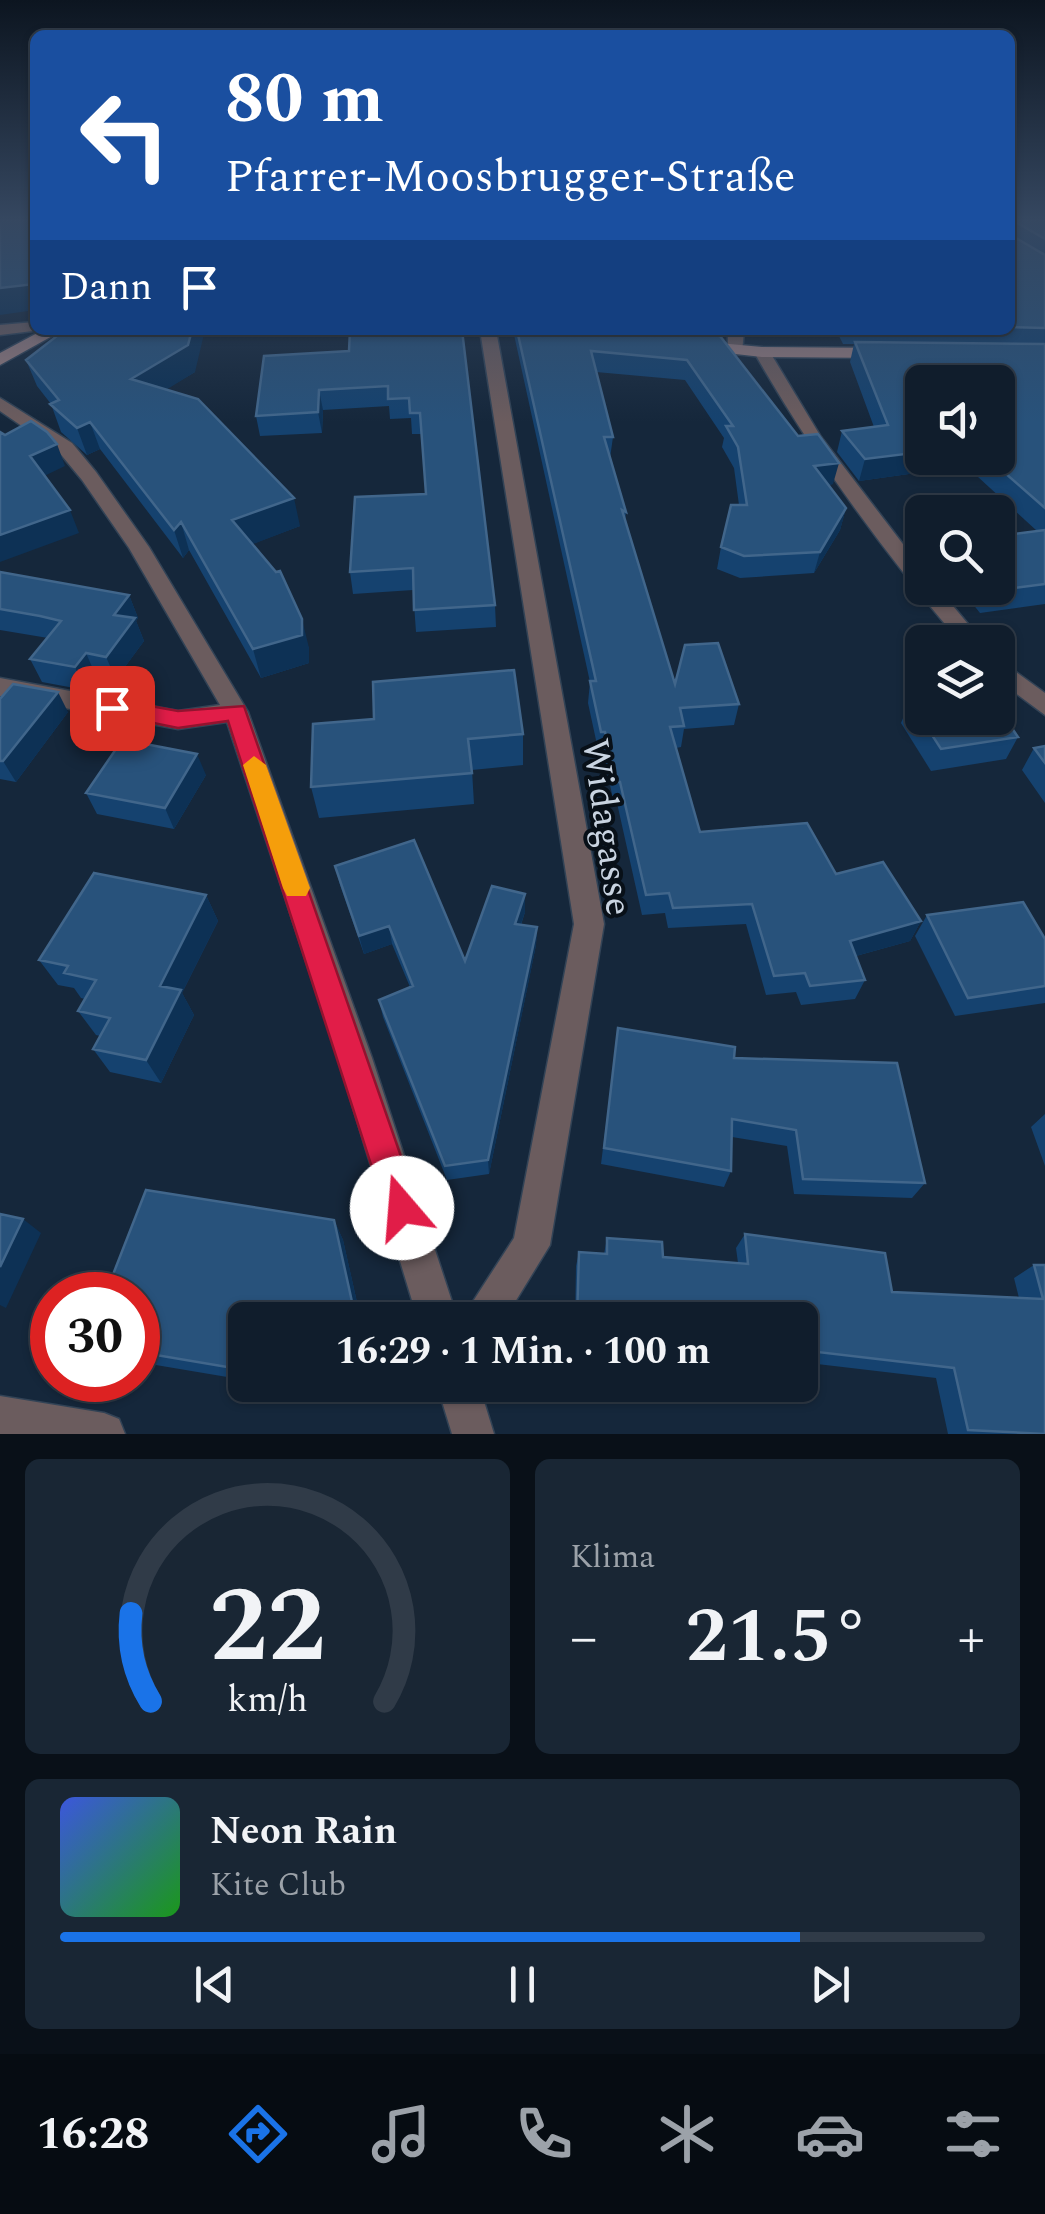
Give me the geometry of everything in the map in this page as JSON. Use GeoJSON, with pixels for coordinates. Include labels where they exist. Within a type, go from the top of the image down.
{"type":"FeatureCollection","features":[{"type":"Feature","properties":{"kind":"street"},"geometry":{"type":"LineString","coordinates":[[0,330],[30,327]]}},
{"type":"Feature","properties":{"kind":"street"},"geometry":{"type":"LineString","coordinates":[[0,360],[46,335]]}},
{"type":"Feature","properties":{"kind":"street","name":"Widagasse"},"geometry":{"type":"LineString","coordinates":[[489,335],[589,924],[531,1245],[492,1302]]}},
{"type":"Feature","properties":{"kind":"street"},"geometry":{"type":"LineString","coordinates":[[736,335],[736,350]]}},
{"type":"Feature","properties":{"kind":"street"},"geometry":{"type":"LineString","coordinates":[[678,344],[762,352],[908,354]]}},
{"type":"Feature","properties":{"kind":"street"},"geometry":{"type":"LineString","coordinates":[[762,352],[779,388],[813,438],[905,561]]}},
{"type":"Feature","properties":{"kind":"street"},"geometry":{"type":"LineString","coordinates":[[0,403],[65,448],[89,476],[139,547],[236,712],[355,1058],[432,1302]]}},
{"type":"Feature","properties":{"kind":"street"},"geometry":{"type":"LineString","coordinates":[[940,605],[957,625]]}},
{"type":"Feature","properties":{"kind":"street"},"geometry":{"type":"LineString","coordinates":[[1015,681],[1045,706]]}},
{"type":"Feature","properties":{"kind":"street"},"geometry":{"type":"LineString","coordinates":[[0,686],[178,720],[236,712]]}},
{"type":"Feature","properties":{"kind":"street"},"geometry":{"type":"LineString","coordinates":[[463,1402],[472,1434]]}},
{"type":"Feature","properties":{"kind":"street"},"geometry":{"type":"LineString","coordinates":[[0,1417],[104,1434]]}},
{"type":"Feature","properties":{"kind":"building"},"geometry":{"type":"Polygon","coordinates":[[[1015,288],[1045,288],[1045,328],[1015,327],[1015,288]]]}},
{"type":"Feature","properties":{"kind":"building"},"geometry":{"type":"Polygon","coordinates":[[[191,335],[188,345],[131,379],[198,399],[294,498],[232,520],[276,572],[280,571],[302,619],[302,635],[253,649],[181,522],[174,530],[90,422],[77,428],[50,404],[59,400],[26,360],[57,336],[191,335]]]}},
{"type":"Feature","properties":{"kind":"building"},"geometry":{"type":"Polygon","coordinates":[[[350,335],[463,335],[495,605],[414,610],[413,568],[350,572],[355,497],[426,494],[420,413],[410,413],[409,398],[388,399],[388,386],[319,390],[318,412],[256,416],[264,356],[349,351],[350,335]]]}},
{"type":"Feature","properties":{"kind":"building"},"geometry":{"type":"Polygon","coordinates":[[[518,335],[720,336],[798,436],[818,434],[839,463],[814,466],[846,508],[820,552],[744,556],[721,547],[731,505],[747,505],[738,447],[726,426],[733,426],[687,360],[591,351],[613,437],[604,437],[626,512],[622,510],[675,684],[685,645],[718,643],[739,704],[680,708],[684,726],[670,727],[700,832],[807,823],[836,874],[883,862],[921,921],[850,941],[865,980],[810,986],[805,973],[774,976],[752,904],[673,908],[669,893],[646,895],[620,782],[616,782],[605,732],[601,732],[590,681],[596,681],[518,335]]]}},
{"type":"Feature","properties":{"kind":"building"},"geometry":{"type":"Polygon","coordinates":[[[855,342],[1045,344],[1045,508],[1007,475],[1015,475],[1015,365],[905,365],[905,454],[865,459],[842,431],[888,425],[855,342]]]}},
{"type":"Feature","properties":{"kind":"building"},"geometry":{"type":"Polygon","coordinates":[[[31,421],[57,444],[30,456],[70,510],[0,535],[0,432],[5,435],[31,421]]]}},
{"type":"Feature","properties":{"kind":"building"},"geometry":{"type":"Polygon","coordinates":[[[1045,530],[1045,584],[1015,588],[1015,534],[1045,530]]]}},
{"type":"Feature","properties":{"kind":"building"},"geometry":{"type":"Polygon","coordinates":[[[0,572],[129,595],[114,615],[135,618],[106,657],[86,653],[75,667],[30,659],[61,621],[0,609],[0,572]]]}},
{"type":"Feature","properties":{"kind":"building"},"geometry":{"type":"Polygon","coordinates":[[[514,670],[523,734],[468,739],[472,773],[311,787],[313,724],[374,719],[373,682],[514,670]]]}},
{"type":"Feature","properties":{"kind":"building"},"geometry":{"type":"Polygon","coordinates":[[[13,684],[58,692],[0,761],[0,699],[13,684]]]}},
{"type":"Feature","properties":{"kind":"building"},"geometry":{"type":"Polygon","coordinates":[[[1015,733],[1018,737],[941,749],[932,735],[1015,733]]]}},
{"type":"Feature","properties":{"kind":"building"},"geometry":{"type":"Polygon","coordinates":[[[140,743],[197,754],[165,808],[86,793],[118,746],[136,749],[140,743]]]}},
{"type":"Feature","properties":{"kind":"building"},"geometry":{"type":"Polygon","coordinates":[[[1045,746],[1045,763],[1034,748],[1045,746]]]}},
{"type":"Feature","properties":{"kind":"building"},"geometry":{"type":"Polygon","coordinates":[[[414,840],[465,961],[492,886],[525,894],[515,924],[537,927],[488,1160],[445,1166],[379,1000],[413,986],[389,926],[359,936],[335,866],[414,840]]]}},
{"type":"Feature","properties":{"kind":"building"},"geometry":{"type":"Polygon","coordinates":[[[94,873],[206,895],[160,986],[181,990],[146,1060],[93,1049],[110,1018],[78,1011],[96,980],[64,973],[68,966],[39,960],[94,873]]]}},
{"type":"Feature","properties":{"kind":"building"},"geometry":{"type":"Polygon","coordinates":[[[1023,902],[1045,939],[1045,986],[968,998],[927,915],[1023,902]]]}},
{"type":"Feature","properties":{"kind":"building"},"geometry":{"type":"Polygon","coordinates":[[[618,1028],[735,1047],[734,1058],[897,1063],[925,1183],[803,1179],[796,1130],[732,1119],[731,1171],[604,1148],[618,1028]]]}},
{"type":"Feature","properties":{"kind":"building"},"geometry":{"type":"Polygon","coordinates":[[[146,1190],[334,1220],[352,1302],[228,1302],[228,1367],[160,1356],[160,1272],[114,1272],[146,1190]]]}},
{"type":"Feature","properties":{"kind":"building"},"geometry":{"type":"Polygon","coordinates":[[[0,1214],[23,1219],[0,1267],[0,1214]]]}},
{"type":"Feature","properties":{"kind":"building"},"geometry":{"type":"Polygon","coordinates":[[[745,1234],[885,1253],[892,1292],[1043,1299],[1034,1265],[1045,1265],[1045,1434],[968,1430],[954,1368],[818,1352],[818,1302],[578,1302],[579,1252],[607,1254],[607,1238],[662,1242],[663,1257],[748,1264],[745,1234]]]}},
{"type":"Feature","properties":{"kind":"slow traffic"},"geometry":{"type":"LineString","coordinates":[[254,765],[297,888]]}},
{"type":"Feature","properties":{"kind":"route"},"geometry":{"type":"LineString","coordinates":[[112,708],[178,720],[236,712],[355,1058],[402,1208]]}}]}
